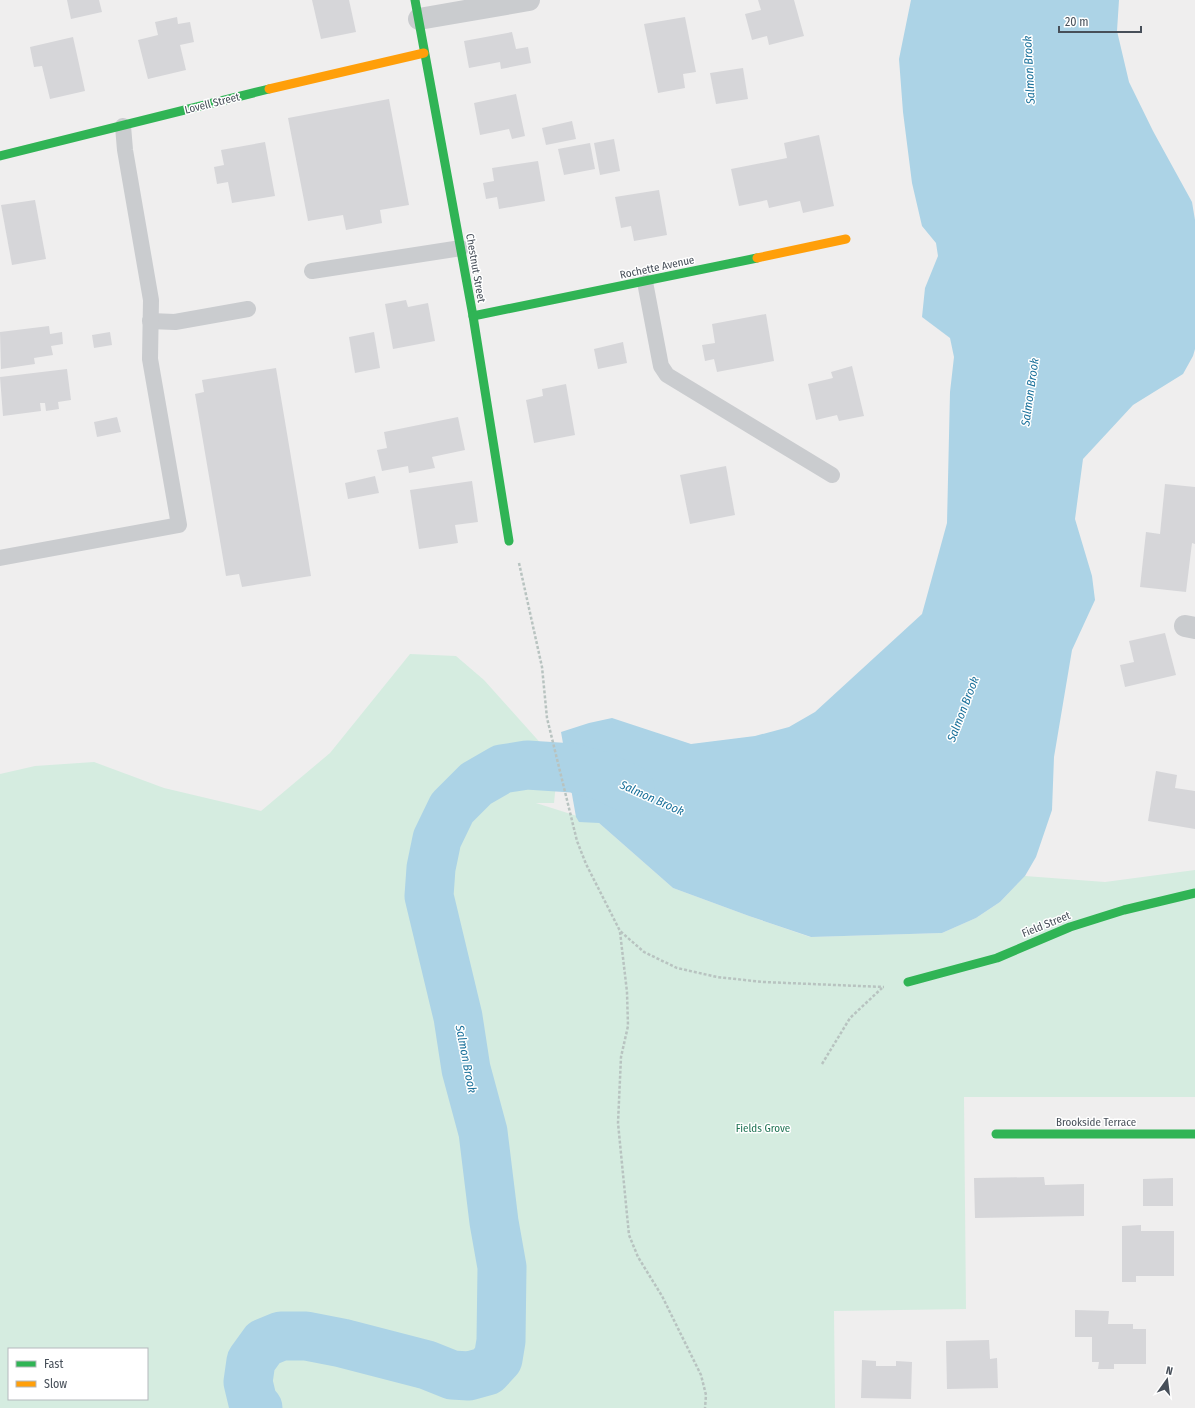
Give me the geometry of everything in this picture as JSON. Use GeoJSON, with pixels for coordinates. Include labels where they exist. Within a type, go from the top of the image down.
{"type":"FeatureCollection","features":[{"type":"Feature","properties":{"kind":"street"},"geometry":{"type":"LineString","coordinates":[[417,10],[529,0]]}},
{"type":"Feature","properties":{"kind":"street","name":"Chestnut Street"},"geometry":{"type":"LineString","coordinates":[[417,10],[461,248],[509,541]]}},
{"type":"Feature","properties":{"kind":"street","name":"Lovell Street"},"geometry":{"type":"LineString","coordinates":[[0,156],[424,53]]}},
{"type":"Feature","properties":{"kind":"street","name":"Rochette Avenue"},"geometry":{"type":"LineString","coordinates":[[472,316],[645,282],[846,239]]}},
{"type":"Feature","properties":{"kind":"street","name":"Field Street"},"geometry":{"type":"LineString","coordinates":[[908,982],[997,958],[1070,927],[1124,910],[1195,894]]}},
{"type":"Feature","properties":{"kind":"street","name":"Brookside Terrace"},"geometry":{"type":"LineString","coordinates":[[996,1134],[1195,1134]]}},
{"type":"Feature","properties":{"kind":"lane"},"geometry":{"type":"LineString","coordinates":[[0,558],[179,525],[150,359],[150,290],[125,150],[123,126]]}},
{"type":"Feature","properties":{"kind":"lane"},"geometry":{"type":"LineString","coordinates":[[312,271],[461,248]]}},
{"type":"Feature","properties":{"kind":"lane"},"geometry":{"type":"LineString","coordinates":[[645,282],[661,366],[668,375],[832,475]]}},
{"type":"Feature","properties":{"kind":"lane"},"geometry":{"type":"LineString","coordinates":[[150,321],[175,322],[248,310]]}},
{"type":"Feature","properties":{"kind":"path"},"geometry":{"type":"LineString","coordinates":[[509,541],[517,553],[542,667],[547,718],[577,841],[586,864],[620,931],[627,992],[628,1026],[621,1057],[618,1123],[629,1235],[638,1258],[662,1296],[701,1375],[706,1395],[705,1408]]}},
{"type":"Feature","properties":{"kind":"path"},"geometry":{"type":"LineString","coordinates":[[620,931],[644,952],[677,968],[717,977],[763,982],[882,988],[908,982]]}},
{"type":"Feature","properties":{"kind":"path"},"geometry":{"type":"LineString","coordinates":[[822,1064],[850,1018],[882,988]]}},
{"type":"Feature","properties":{"kind":"green space","name":"Fields Grove"},"geometry":{"type":"Polygon","coordinates":[[[410,654],[456,656],[484,680],[553,757],[556,783],[554,803],[536,803],[599,823],[673,888],[810,937],[942,933],[976,918],[1000,902],[1025,876],[1105,882],[1195,870],[1195,1097],[964,1097],[966,1309],[834,1311],[835,1408],[0,1408],[0,774],[35,766],[94,762],[164,788],[261,811],[330,753],[410,654]]]}},
{"type":"Feature","properties":{"kind":"water"},"geometry":{"type":"Polygon","coordinates":[[[911,0],[1119,0],[1117,31],[1129,82],[1153,131],[1192,202],[1195,220],[1195,349],[1193,356],[1183,374],[1133,405],[1083,459],[1075,519],[1092,576],[1095,600],[1072,650],[1054,757],[1052,810],[1036,857],[1025,876],[1000,902],[976,918],[942,933],[811,937],[673,888],[599,823],[579,822],[576,817],[561,732],[589,723],[612,718],[691,744],[755,736],[789,727],[815,712],[922,614],[947,523],[950,392],[954,357],[950,338],[922,317],[925,288],[938,256],[936,243],[922,226],[912,183],[903,112],[899,59],[911,0]]]}},
{"type":"Feature","properties":{"kind":"building"},"geometry":{"type":"Polygon","coordinates":[[[67,0],[99,0],[102,12],[71,19],[67,0]]]}},
{"type":"Feature","properties":{"kind":"building"},"geometry":{"type":"Polygon","coordinates":[[[312,0],[349,0],[356,32],[321,39],[312,0]]]}},
{"type":"Feature","properties":{"kind":"building"},"geometry":{"type":"Polygon","coordinates":[[[758,0],[794,0],[804,36],[769,45],[767,36],[752,40],[745,14],[761,10],[758,0]]]}},
{"type":"Feature","properties":{"kind":"building"},"geometry":{"type":"Polygon","coordinates":[[[177,17],[178,24],[190,22],[194,42],[180,45],[186,70],[148,79],[138,40],[158,35],[155,22],[177,17]]]}},
{"type":"Feature","properties":{"kind":"building"},"geometry":{"type":"Polygon","coordinates":[[[685,17],[696,72],[683,74],[685,88],[658,93],[644,24],[685,17]]]}},
{"type":"Feature","properties":{"kind":"building"},"geometry":{"type":"Polygon","coordinates":[[[512,32],[516,49],[528,47],[531,63],[501,69],[500,62],[469,68],[464,41],[512,32]]]}},
{"type":"Feature","properties":{"kind":"building"},"geometry":{"type":"Polygon","coordinates":[[[73,37],[85,91],[50,99],[42,66],[34,67],[30,47],[73,37]]]}},
{"type":"Feature","properties":{"kind":"building"},"geometry":{"type":"Polygon","coordinates":[[[743,68],[748,99],[716,104],[710,73],[743,68]]]}},
{"type":"Feature","properties":{"kind":"building"},"geometry":{"type":"Polygon","coordinates":[[[516,94],[525,136],[512,139],[509,129],[480,135],[474,103],[516,94]]]}},
{"type":"Feature","properties":{"kind":"building"},"geometry":{"type":"Polygon","coordinates":[[[389,99],[409,205],[380,210],[382,223],[346,230],[343,215],[308,221],[288,118],[389,99]]]}},
{"type":"Feature","properties":{"kind":"building"},"geometry":{"type":"Polygon","coordinates":[[[572,121],[576,139],[546,145],[542,128],[572,121]]]}},
{"type":"Feature","properties":{"kind":"building"},"geometry":{"type":"Polygon","coordinates":[[[819,135],[834,206],[803,213],[800,201],[769,208],[767,200],[739,206],[731,169],[787,158],[784,143],[819,135]]]}},
{"type":"Feature","properties":{"kind":"building"},"geometry":{"type":"Polygon","coordinates":[[[614,139],[620,171],[600,175],[594,143],[614,139]]]}},
{"type":"Feature","properties":{"kind":"building"},"geometry":{"type":"Polygon","coordinates":[[[265,142],[275,196],[232,203],[228,182],[217,184],[214,167],[224,165],[221,150],[265,142]]]}},
{"type":"Feature","properties":{"kind":"building"},"geometry":{"type":"Polygon","coordinates":[[[590,143],[595,169],[564,175],[558,149],[590,143]]]}},
{"type":"Feature","properties":{"kind":"building"},"geometry":{"type":"Polygon","coordinates":[[[538,161],[545,201],[499,209],[497,197],[486,199],[483,183],[494,181],[492,168],[538,161]]]}},
{"type":"Feature","properties":{"kind":"building"},"geometry":{"type":"Polygon","coordinates":[[[659,190],[667,235],[634,241],[631,226],[621,228],[615,197],[659,190]]]}},
{"type":"Feature","properties":{"kind":"building"},"geometry":{"type":"Polygon","coordinates":[[[35,200],[46,259],[12,265],[1,205],[35,200]]]}},
{"type":"Feature","properties":{"kind":"building"},"geometry":{"type":"Polygon","coordinates":[[[406,300],[408,307],[428,303],[435,341],[393,349],[385,304],[406,300]]]}},
{"type":"Feature","properties":{"kind":"building"},"geometry":{"type":"Polygon","coordinates":[[[766,314],[774,361],[717,372],[714,359],[705,361],[702,345],[715,343],[712,324],[766,314]]]}},
{"type":"Feature","properties":{"kind":"building"},"geometry":{"type":"Polygon","coordinates":[[[49,326],[50,334],[62,332],[63,344],[51,346],[53,355],[34,358],[35,364],[1,369],[0,332],[49,326]]]}},
{"type":"Feature","properties":{"kind":"building"},"geometry":{"type":"Polygon","coordinates":[[[110,332],[112,345],[94,348],[92,335],[110,332]]]}},
{"type":"Feature","properties":{"kind":"building"},"geometry":{"type":"Polygon","coordinates":[[[374,332],[380,368],[355,373],[349,337],[374,332]]]}},
{"type":"Feature","properties":{"kind":"building"},"geometry":{"type":"Polygon","coordinates":[[[623,342],[627,363],[598,369],[594,349],[623,342]]]}},
{"type":"Feature","properties":{"kind":"building"},"geometry":{"type":"Polygon","coordinates":[[[852,366],[864,416],[839,421],[837,415],[816,420],[808,384],[833,378],[831,372],[852,366]]]}},
{"type":"Feature","properties":{"kind":"building"},"geometry":{"type":"Polygon","coordinates":[[[276,368],[311,576],[242,587],[239,574],[226,576],[195,394],[204,392],[202,380],[276,368]]]}},
{"type":"Feature","properties":{"kind":"building"},"geometry":{"type":"Polygon","coordinates":[[[67,369],[71,400],[58,402],[59,409],[46,411],[45,403],[40,403],[41,411],[3,416],[0,377],[67,369]]]}},
{"type":"Feature","properties":{"kind":"building"},"geometry":{"type":"Polygon","coordinates":[[[566,384],[575,435],[534,443],[526,400],[543,396],[542,389],[566,384]]]}},
{"type":"Feature","properties":{"kind":"building"},"geometry":{"type":"Polygon","coordinates":[[[117,417],[121,432],[97,437],[94,422],[117,417]]]}},
{"type":"Feature","properties":{"kind":"building"},"geometry":{"type":"Polygon","coordinates":[[[458,417],[465,450],[432,457],[435,468],[409,473],[408,466],[382,471],[377,450],[387,448],[384,432],[458,417]]]}},
{"type":"Feature","properties":{"kind":"building"},"geometry":{"type":"Polygon","coordinates":[[[726,466],[735,515],[690,524],[680,475],[726,466]]]}},
{"type":"Feature","properties":{"kind":"building"},"geometry":{"type":"Polygon","coordinates":[[[375,476],[379,493],[348,499],[345,483],[375,476]]]}},
{"type":"Feature","properties":{"kind":"building"},"geometry":{"type":"Polygon","coordinates":[[[472,481],[478,522],[455,525],[458,543],[419,549],[410,490],[472,481]]]}},
{"type":"Feature","properties":{"kind":"building"},"geometry":{"type":"Polygon","coordinates":[[[1165,484],[1195,487],[1195,544],[1192,543],[1186,592],[1140,587],[1146,532],[1160,534],[1165,484]]]}},
{"type":"Feature","properties":{"kind":"building"},"geometry":{"type":"Polygon","coordinates":[[[1165,633],[1176,675],[1125,687],[1120,665],[1134,662],[1129,641],[1165,633]]]}},
{"type":"Feature","properties":{"kind":"building"},"geometry":{"type":"Polygon","coordinates":[[[1156,771],[1177,775],[1175,788],[1195,791],[1195,829],[1148,821],[1156,771]]]}},
{"type":"Feature","properties":{"kind":"building"},"geometry":{"type":"Polygon","coordinates":[[[1044,1177],[1045,1185],[1084,1184],[1084,1216],[975,1218],[974,1178],[1044,1177]]]}},
{"type":"Feature","properties":{"kind":"building"},"geometry":{"type":"Polygon","coordinates":[[[1173,1178],[1173,1206],[1143,1206],[1143,1179],[1173,1178]]]}},
{"type":"Feature","properties":{"kind":"building"},"geometry":{"type":"Polygon","coordinates":[[[1141,1225],[1141,1231],[1174,1231],[1174,1276],[1136,1276],[1136,1282],[1122,1282],[1122,1226],[1141,1225]]]}},
{"type":"Feature","properties":{"kind":"building"},"geometry":{"type":"Polygon","coordinates":[[[1075,1310],[1109,1311],[1108,1324],[1133,1324],[1133,1329],[1146,1329],[1146,1364],[1114,1364],[1114,1369],[1098,1369],[1099,1362],[1092,1362],[1092,1337],[1075,1337],[1075,1310]]]}},
{"type":"Feature","properties":{"kind":"building"},"geometry":{"type":"Polygon","coordinates":[[[989,1340],[990,1359],[997,1358],[998,1388],[947,1389],[946,1341],[989,1340]]]}},
{"type":"Feature","properties":{"kind":"building"},"geometry":{"type":"Polygon","coordinates":[[[862,1360],[876,1361],[876,1366],[896,1366],[896,1361],[912,1362],[911,1399],[861,1398],[862,1360]]]}},
{"type":"Feature","properties":{"kind":"waterway","name":"Salmon Brook"},"geometry":{"type":"LineString","coordinates":[[258,1408],[253,1403],[248,1382],[251,1361],[264,1343],[281,1336],[306,1336],[342,1343],[427,1365],[452,1375],[469,1376],[487,1371],[498,1359],[501,1341],[502,1267],[494,1222],[483,1132],[466,1069],[458,1017],[429,896],[431,868],[437,839],[452,808],[476,784],[502,769],[527,765],[573,768],[602,776],[630,789]]}},
{"type":"Feature","properties":{"kind":"traffic: fast"},"geometry":{"type":"LineString","coordinates":[[415,0],[473,316],[509,541]]}},
{"type":"Feature","properties":{"kind":"traffic: fast"},"geometry":{"type":"LineString","coordinates":[[0,156],[269,89]]}},
{"type":"Feature","properties":{"kind":"traffic: fast"},"geometry":{"type":"LineString","coordinates":[[473,316],[757,258]]}},
{"type":"Feature","properties":{"kind":"traffic: fast"},"geometry":{"type":"LineString","coordinates":[[908,982],[997,958],[1070,927],[1124,910],[1195,893]]}},
{"type":"Feature","properties":{"kind":"traffic: fast"},"geometry":{"type":"LineString","coordinates":[[996,1134],[1195,1134]]}},
{"type":"Feature","properties":{"kind":"traffic: slow"},"geometry":{"type":"LineString","coordinates":[[269,89],[424,53]]}},
{"type":"Feature","properties":{"kind":"traffic: slow"},"geometry":{"type":"LineString","coordinates":[[757,258],[846,239]]}}]}
